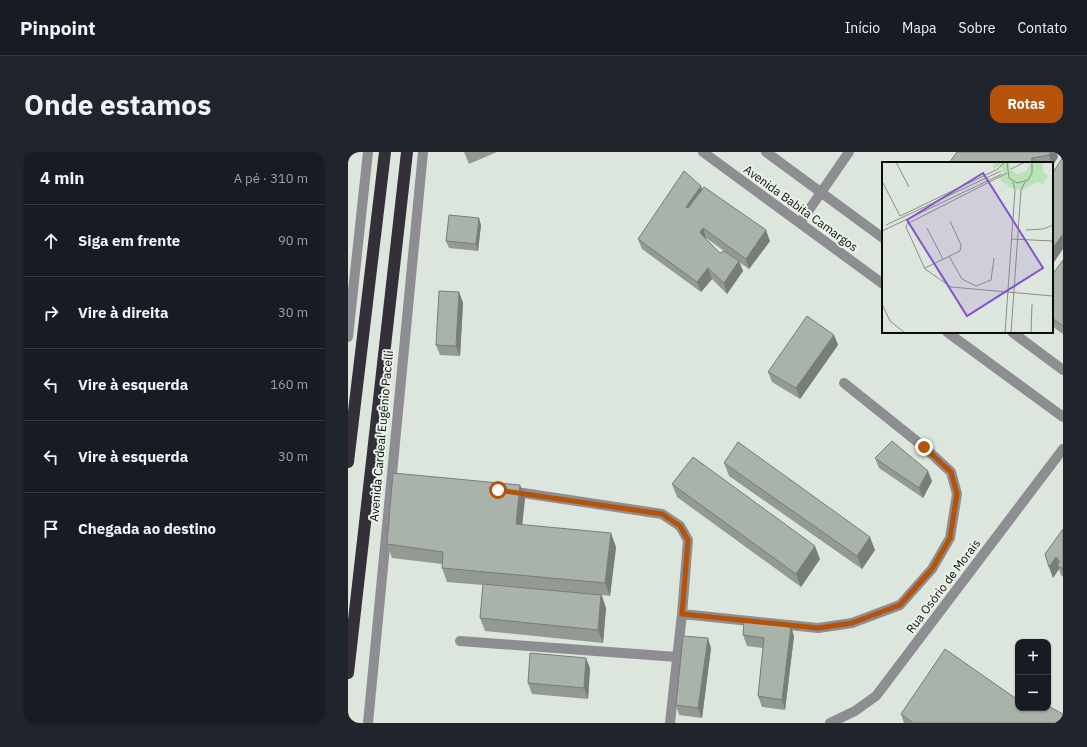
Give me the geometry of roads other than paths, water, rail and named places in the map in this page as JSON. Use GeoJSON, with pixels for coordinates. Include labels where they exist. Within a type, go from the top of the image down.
{"type":"FeatureCollection","features":[{"type":"Feature","properties":{"kind":"highway"},"geometry":{"type":"LineString","coordinates":[[348,462],[385,152]]}},
{"type":"Feature","properties":{"kind":"highway","name":"Avenida Cardeal Eugênio Pacelli"},"geometry":{"type":"LineString","coordinates":[[348,673],[407,152]]}},
{"type":"Feature","properties":{"kind":"street"},"geometry":{"type":"LineString","coordinates":[[348,338],[368,152]]}},
{"type":"Feature","properties":{"kind":"street","name":"Avenida Cardeal Eugênio Pacelli"},"geometry":{"type":"LineString","coordinates":[[368,723],[423,152]]}},
{"type":"Feature","properties":{"kind":"street","name":"Avenida Babita Camargos"},"geometry":{"type":"LineString","coordinates":[[703,152],[882,283]]}},
{"type":"Feature","properties":{"kind":"street","name":"Avenida Babita Camargos"},"geometry":{"type":"LineString","coordinates":[[766,152],[779,156],[821,192],[882,237]]}},
{"type":"Feature","properties":{"kind":"street"},"geometry":{"type":"LineString","coordinates":[[800,223],[849,152]]}},
{"type":"Feature","properties":{"kind":"street"},"geometry":{"type":"LineString","coordinates":[[948,333],[1063,418]]}},
{"type":"Feature","properties":{"kind":"street"},"geometry":{"type":"LineString","coordinates":[[1013,333],[1063,370]]}},
{"type":"Feature","properties":{"kind":"street"},"geometry":{"type":"LineString","coordinates":[[682,614],[818,628],[852,623],[900,605],[932,569],[950,538],[957,494],[951,472],[924,447],[844,383]]}},
{"type":"Feature","properties":{"kind":"street","name":"Rua Osório de Morais"},"geometry":{"type":"LineString","coordinates":[[830,723],[855,711],[876,696],[1063,449]]}},
{"type":"Feature","properties":{"kind":"street"},"geometry":{"type":"LineString","coordinates":[[498,490],[662,514],[680,526],[688,540],[682,614],[670,723]]}},
{"type":"Feature","properties":{"kind":"street"},"geometry":{"type":"LineString","coordinates":[[460,641],[677,657]]}}]}
